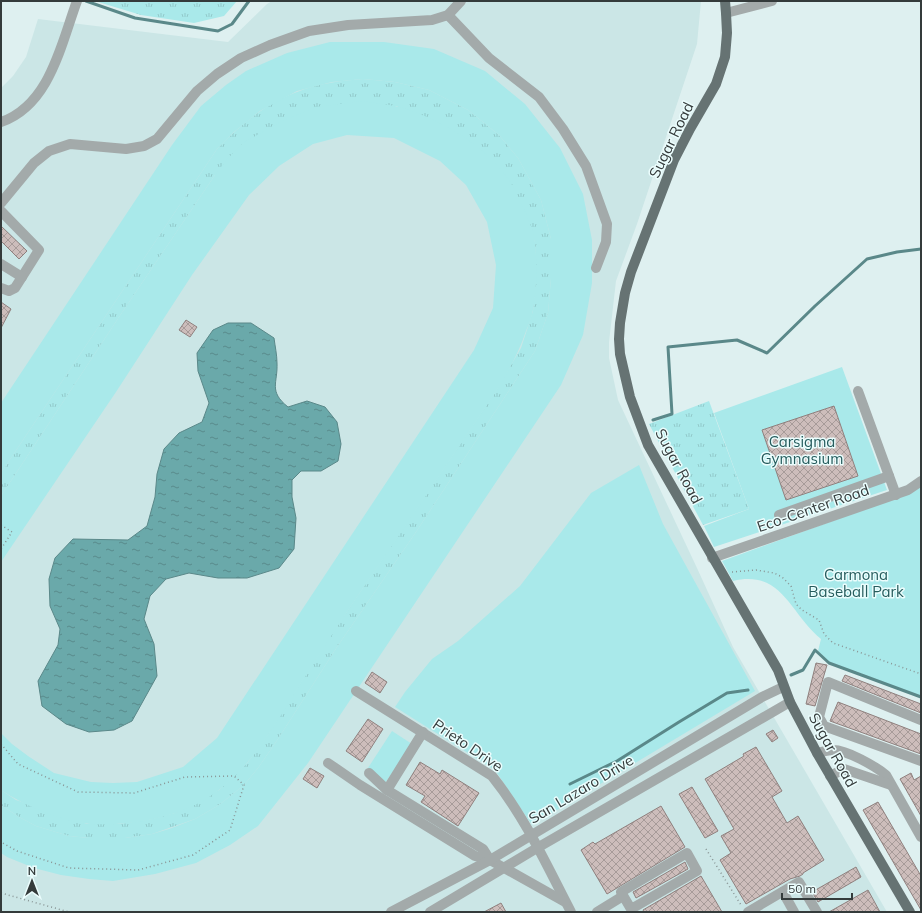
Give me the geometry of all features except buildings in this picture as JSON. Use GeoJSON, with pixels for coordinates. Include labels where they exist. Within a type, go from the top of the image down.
{"type":"FeatureCollection","features":[{"type":"Feature","properties":{"kind":"main road","name":"Sugar Road"},"geometry":{"type":"LineString","coordinates":[[725,1],[725,57],[716,84],[674,160],[631,272],[625,293],[619,339],[620,354],[630,397],[648,445],[778,670],[783,687],[790,702],[817,753],[910,912]]}},
{"type":"Feature","properties":{"kind":"street"},"geometry":{"type":"LineString","coordinates":[[1,122],[9,119],[28,106],[41,90],[54,67],[77,1]]}},
{"type":"Feature","properties":{"kind":"street"},"geometry":{"type":"LineString","coordinates":[[1,203],[34,163],[49,151],[70,144],[126,149],[144,146],[157,139],[197,91],[217,74],[241,58],[270,45],[309,31],[348,25],[432,20],[448,15],[461,1]]}},
{"type":"Feature","properties":{"kind":"street"},"geometry":{"type":"LineString","coordinates":[[726,13],[772,1]]}},
{"type":"Feature","properties":{"kind":"street"},"geometry":{"type":"LineString","coordinates":[[448,15],[489,58],[539,97],[563,129],[586,166],[607,224],[606,242],[596,268]]}},
{"type":"Feature","properties":{"kind":"street"},"geometry":{"type":"LineString","coordinates":[[1,211],[39,250],[15,288],[10,290],[1,288]]}},
{"type":"Feature","properties":{"kind":"street"},"geometry":{"type":"LineString","coordinates":[[1,264],[22,277]]}},
{"type":"Feature","properties":{"kind":"street"},"geometry":{"type":"LineString","coordinates":[[858,391],[896,495]]}},
{"type":"Feature","properties":{"kind":"street"},"geometry":{"type":"LineString","coordinates":[[778,515],[889,476]]}},
{"type":"Feature","properties":{"kind":"street","name":"Eco-Center Road"},"geometry":{"type":"LineString","coordinates":[[712,558],[896,495],[908,490],[921,480]]}},
{"type":"Feature","properties":{"kind":"street"},"geometry":{"type":"LineString","coordinates":[[921,720],[828,682],[819,717],[824,726],[921,761]]}},
{"type":"Feature","properties":{"kind":"street","name":"San Lazaro Drive"},"geometry":{"type":"LineString","coordinates":[[391,912],[490,860],[762,697],[783,687]]}},
{"type":"Feature","properties":{"kind":"street","name":"Prieto Drive"},"geometry":{"type":"LineString","coordinates":[[356,691],[492,776],[507,794],[571,912]]}},
{"type":"Feature","properties":{"kind":"street","name":"San Lazaro Drive"},"geometry":{"type":"LineString","coordinates":[[430,912],[537,848],[790,702]]}},
{"type":"Feature","properties":{"kind":"street"},"geometry":{"type":"LineString","coordinates":[[386,790],[423,732]]}},
{"type":"Feature","properties":{"kind":"street"},"geometry":{"type":"LineString","coordinates":[[817,753],[832,750],[853,755],[886,775],[921,837]]}},
{"type":"Feature","properties":{"kind":"street"},"geometry":{"type":"LineString","coordinates":[[328,763],[360,785],[475,856],[490,860],[566,903]]}},
{"type":"Feature","properties":{"kind":"street"},"geometry":{"type":"LineString","coordinates":[[863,776],[868,764]]}},
{"type":"Feature","properties":{"kind":"street"},"geometry":{"type":"LineString","coordinates":[[830,776],[844,769],[891,785]]}},
{"type":"Feature","properties":{"kind":"street"},"geometry":{"type":"LineString","coordinates":[[369,774],[386,790],[482,849],[490,860]]}},
{"type":"Feature","properties":{"kind":"street"},"geometry":{"type":"LineString","coordinates":[[687,853],[697,871],[631,909],[623,896],[621,892],[687,853]]}},
{"type":"Feature","properties":{"kind":"street"},"geometry":{"type":"LineString","coordinates":[[745,909],[783,892],[799,882],[817,912]]}},
{"type":"Feature","properties":{"kind":"street"},"geometry":{"type":"LineString","coordinates":[[783,892],[794,912]]}},
{"type":"Feature","properties":{"kind":"street"},"geometry":{"type":"LineString","coordinates":[[597,912],[623,896]]}},
{"type":"Feature","properties":{"kind":"path"},"geometry":{"type":"LineString","coordinates":[[1,525],[12,532],[1,549]]}},
{"type":"Feature","properties":{"kind":"path"},"geometry":{"type":"LineString","coordinates":[[723,574],[756,570],[774,573],[782,577],[791,586],[796,604],[802,610],[818,620],[824,634],[833,644],[921,674]]}},
{"type":"Feature","properties":{"kind":"path"},"geometry":{"type":"LineString","coordinates":[[1,744],[18,764],[78,792],[134,793],[185,777],[234,776],[244,785],[230,830],[193,856],[138,870],[69,868],[17,851],[1,842]]}},
{"type":"Feature","properties":{"kind":"path"},"geometry":{"type":"LineString","coordinates":[[706,849],[745,909]]}},
{"type":"Feature","properties":{"kind":"path"},"geometry":{"type":"LineString","coordinates":[[1,893],[69,912]]}},
{"type":"Feature","properties":{"kind":"shaded area"},"geometry":{"type":"Polygon","coordinates":[[[272,1],[701,1],[697,44],[637,224],[616,281],[609,342],[609,358],[618,400],[733,647],[887,912],[1,912],[1,88],[13,76],[26,57],[38,19],[228,42],[267,4],[272,1]]]}},
{"type":"Feature","properties":{"kind":"green space"},"geometry":{"type":"Polygon","coordinates":[[[95,1],[237,1],[224,16],[194,23],[141,15],[95,1]]]}},
{"type":"Feature","properties":{"kind":"green space"},"geometry":{"type":"Polygon","coordinates":[[[330,42],[384,42],[434,49],[485,71],[525,104],[560,148],[583,194],[592,240],[592,283],[583,335],[561,385],[308,763],[258,826],[230,845],[196,863],[155,874],[113,881],[61,875],[34,868],[1,853],[1,805],[36,826],[69,836],[89,838],[125,838],[152,834],[195,819],[219,805],[244,785],[278,739],[337,647],[416,532],[535,351],[548,313],[551,278],[551,239],[541,200],[518,158],[499,135],[468,110],[429,90],[395,82],[363,79],[332,82],[297,91],[260,111],[234,132],[217,149],[1,473],[1,403],[172,145],[201,106],[226,85],[246,71],[287,53],[330,42]]]}},
{"type":"Feature","properties":{"kind":"green space"},"geometry":{"type":"Polygon","coordinates":[[[363,79],[395,82],[429,90],[468,110],[499,135],[518,158],[541,200],[551,239],[551,278],[548,313],[535,351],[416,532],[337,647],[278,739],[244,785],[219,805],[195,819],[152,834],[125,838],[89,838],[69,836],[36,826],[1,805],[1,790],[16,800],[87,824],[120,824],[152,819],[175,813],[219,790],[234,776],[248,762],[267,736],[327,641],[494,394],[521,348],[533,311],[536,277],[535,241],[397,106],[215,175],[1,496],[1,473],[217,149],[254,116],[285,97],[321,84],[363,79]]]}},
{"type":"Feature","properties":{"kind":"green space"},"geometry":{"type":"Polygon","coordinates":[[[361,101],[399,107],[431,119],[447,127],[478,147],[503,171],[512,185],[526,213],[534,235],[536,267],[532,315],[514,360],[489,402],[347,612],[272,729],[247,763],[233,778],[217,792],[186,809],[160,818],[132,823],[90,824],[67,820],[21,802],[1,790],[1,733],[12,744],[54,773],[91,782],[113,783],[137,782],[183,767],[217,738],[474,350],[493,308],[496,265],[487,222],[466,185],[440,161],[394,138],[347,135],[313,144],[279,166],[249,195],[192,275],[116,392],[1,562],[1,496],[121,314],[228,158],[243,143],[282,121],[316,107],[361,101]]]}},
{"type":"Feature","properties":{"kind":"green space","name":"Carsigma Gymnasium"},"geometry":{"type":"Polygon","coordinates":[[[842,367],[887,490],[714,547],[704,526],[749,509],[714,413],[842,367]]]}},
{"type":"Feature","properties":{"kind":"green space"},"geometry":{"type":"Polygon","coordinates":[[[709,401],[749,509],[703,525],[649,424],[709,401]]]}},
{"type":"Feature","properties":{"kind":"green space"},"geometry":{"type":"Polygon","coordinates":[[[639,465],[663,524],[755,691],[532,825],[495,770],[395,707],[405,692],[432,659],[458,641],[520,586],[591,493],[639,465]]]}},
{"type":"Feature","properties":{"kind":"green space","name":"Carmona Baseball Park"},"geometry":{"type":"Polygon","coordinates":[[[921,485],[921,697],[829,662],[818,651],[821,639],[810,629],[784,596],[774,587],[763,581],[750,579],[733,581],[722,561],[907,494],[921,485]]]}},
{"type":"Feature","properties":{"kind":"green space"},"geometry":{"type":"Polygon","coordinates":[[[392,731],[412,744],[385,783],[366,771],[392,731]]]}},
{"type":"Feature","properties":{"kind":"water"},"geometry":{"type":"Polygon","coordinates":[[[228,323],[251,323],[274,338],[277,363],[275,386],[278,396],[288,407],[307,401],[325,407],[337,422],[341,444],[338,461],[321,471],[301,471],[292,480],[292,497],[296,518],[294,549],[279,568],[247,578],[218,578],[189,573],[166,579],[150,596],[144,619],[154,644],[157,676],[132,721],[114,730],[89,732],[66,724],[42,706],[38,681],[58,645],[60,629],[50,606],[49,579],[55,558],[73,539],[128,540],[147,526],[155,497],[157,474],[164,449],[179,433],[202,422],[209,403],[198,371],[197,353],[213,330],[228,323]]]}},
{"type":"Feature","properties":{"kind":"waterway"},"geometry":{"type":"LineString","coordinates":[[86,1],[135,18],[218,31],[232,24],[249,1]]}},
{"type":"Feature","properties":{"kind":"waterway"},"geometry":{"type":"LineString","coordinates":[[653,420],[672,414],[668,347],[737,340],[767,353],[815,306],[867,259],[897,252],[921,249]]}},
{"type":"Feature","properties":{"kind":"waterway"},"geometry":{"type":"LineString","coordinates":[[791,675],[803,670],[815,650],[829,663],[921,697]]}},
{"type":"Feature","properties":{"kind":"waterway"},"geometry":{"type":"LineString","coordinates":[[570,784],[617,761],[727,693],[748,690]]}}]}
